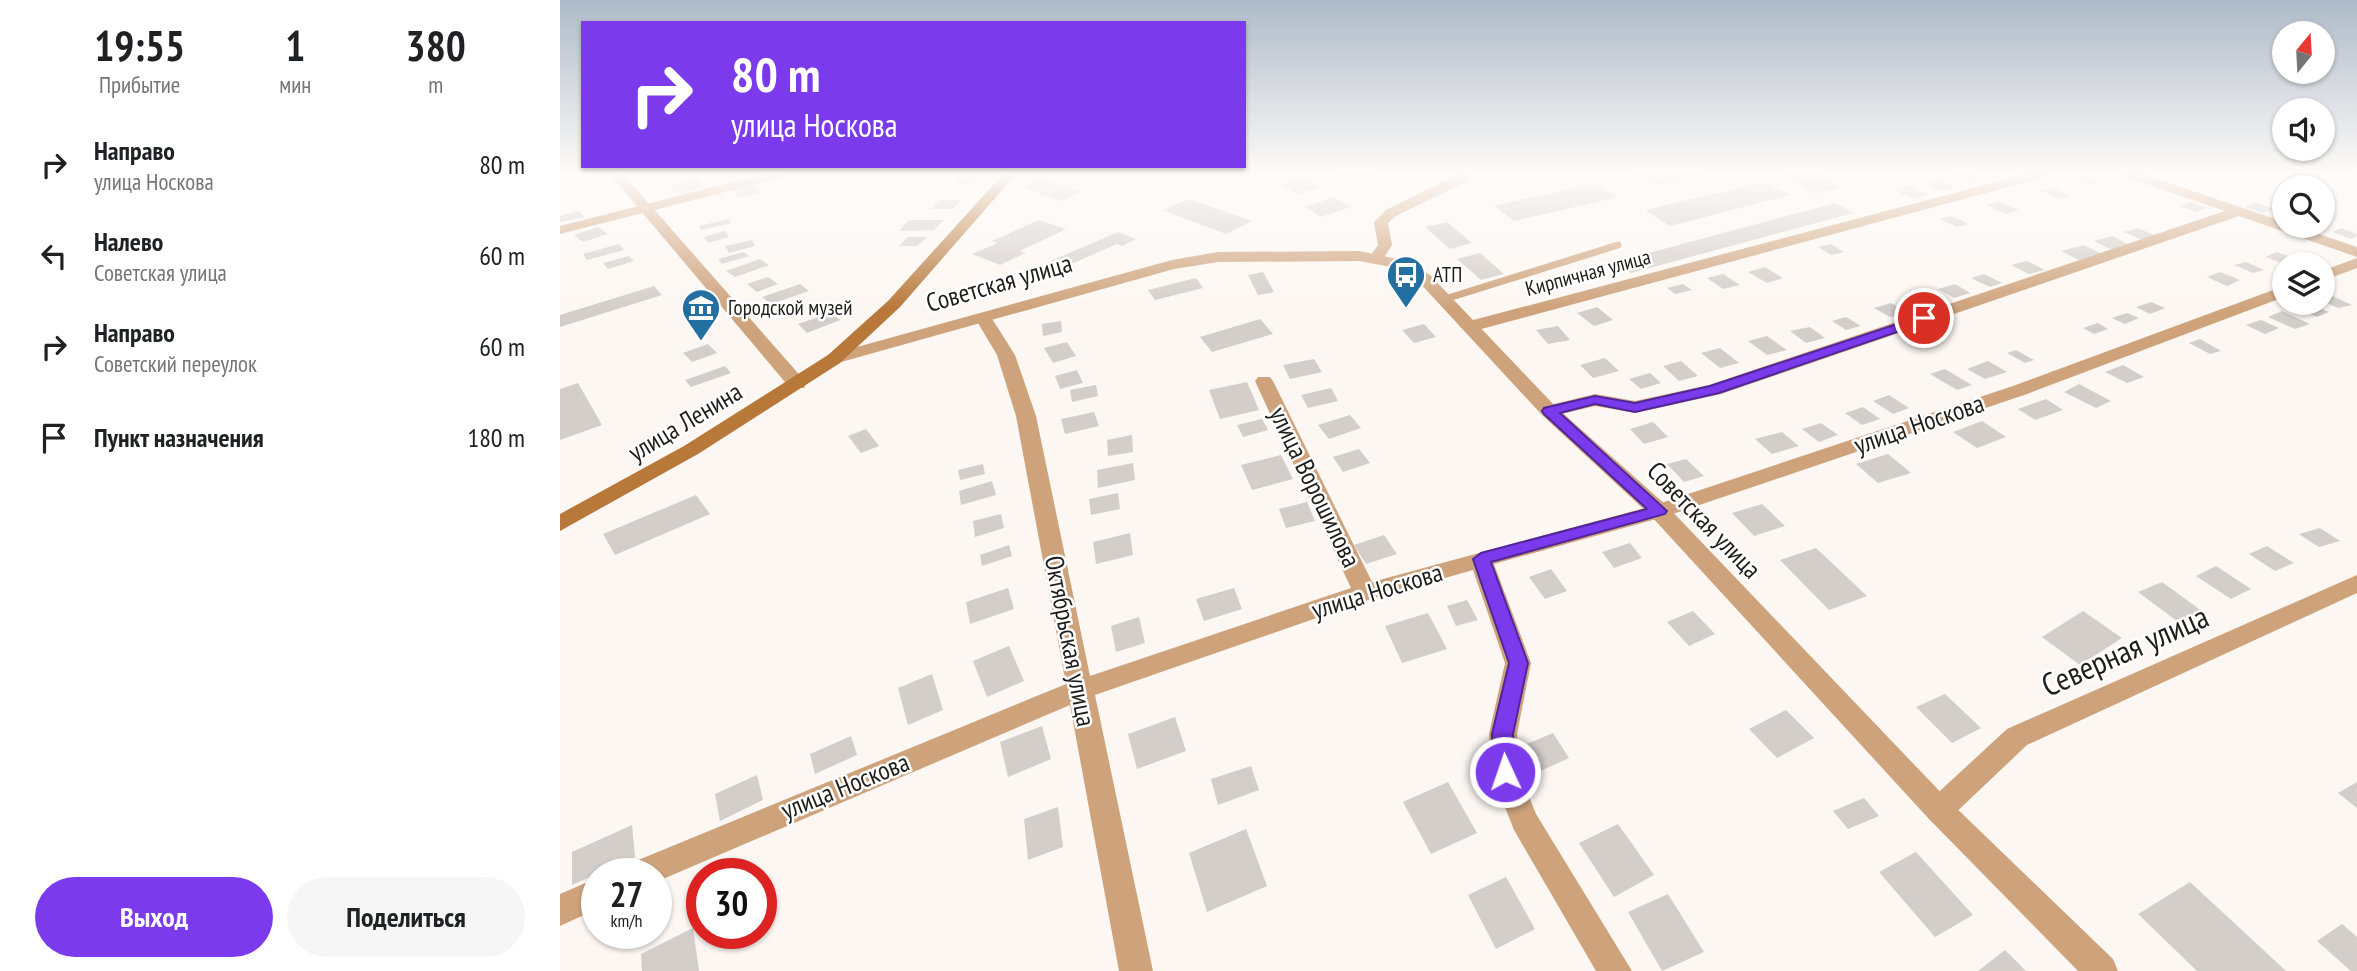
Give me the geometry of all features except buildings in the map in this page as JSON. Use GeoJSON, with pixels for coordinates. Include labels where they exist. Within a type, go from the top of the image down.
{"type":"FeatureCollection","features":[{"type":"Feature","properties":{"kind":"main road","name":"улица Ленина"},"geometry":{"type":"LineString","coordinates":[[560,524],[691,450],[834,359],[894,304],[971,218]]}},
{"type":"Feature","properties":{"kind":"street"},"geometry":{"type":"LineString","coordinates":[[560,230],[608,218]]}},
{"type":"Feature","properties":{"kind":"street"},"geometry":{"type":"LineString","coordinates":[[654,218],[797,384]]}},
{"type":"Feature","properties":{"kind":"street"},"geometry":{"type":"LineString","coordinates":[[1377,258],[1385,245],[1381,222],[1385,218]]}},
{"type":"Feature","properties":{"kind":"street","name":"Кирпичная улица"},"geometry":{"type":"LineString","coordinates":[[1468,327],[1875,218]]}},
{"type":"Feature","properties":{"kind":"street"},"geometry":{"type":"LineString","coordinates":[[1549,411],[1595,400],[1635,407],[1714,390],[2219,218]]}},
{"type":"Feature","properties":{"kind":"street"},"geometry":{"type":"LineString","coordinates":[[2261,218],[2357,252]]}},
{"type":"Feature","properties":{"kind":"street","name":"Советская улица"},"geometry":{"type":"LineString","coordinates":[[834,359],[1119,278],[1218,257],[1340,255],[1377,258],[1412,269],[1445,299],[1468,327],[1549,411],[1659,511],[1939,810],[2101,971]]}},
{"type":"Feature","properties":{"kind":"street"},"geometry":{"type":"LineString","coordinates":[[2335,271],[2357,263]]}},
{"type":"Feature","properties":{"kind":"street","name":"улица Носкова"},"geometry":{"type":"LineString","coordinates":[[672,860],[1079,690],[1366,592],[1659,511],[2020,390],[2272,296]]}},
{"type":"Feature","properties":{"kind":"street","name":"Октябрьская улица"},"geometry":{"type":"LineString","coordinates":[[983,318],[1006,355],[1026,416],[1136,971]]}},
{"type":"Feature","properties":{"kind":"street","name":"улица Ворошилова"},"geometry":{"type":"LineString","coordinates":[[1264,381],[1366,592]]}},
{"type":"Feature","properties":{"kind":"street"},"geometry":{"type":"LineString","coordinates":[[1481,559],[1518,663],[1503,734],[1505,772],[1524,821],[1615,971]]}},
{"type":"Feature","properties":{"kind":"street","name":"Северная улица"},"geometry":{"type":"LineString","coordinates":[[1939,810],[2017,737],[2357,583]]}},
{"type":"Feature","properties":{"kind":"street"},"geometry":{"type":"LineString","coordinates":[[560,910],[581,900]]}},
{"type":"Feature","properties":{"kind":"lane"},"geometry":{"type":"LineString","coordinates":[[1445,299],[1618,245]]}},
{"type":"Feature","properties":{"kind":"place","name":"АТП"},"geometry":{"type":"Point","coordinates":[1406,309]}},
{"type":"Feature","properties":{"kind":"place","name":"Городской музей"},"geometry":{"type":"Point","coordinates":[701,342]}},
{"type":"Feature","properties":{"kind":"route"},"geometry":{"type":"LineString","coordinates":[[1505,772],[1503,734],[1518,663],[1510,633],[1481,559],[1659,511],[1549,411],[1595,400],[1635,407],[1714,390],[1924,318]]}}]}
